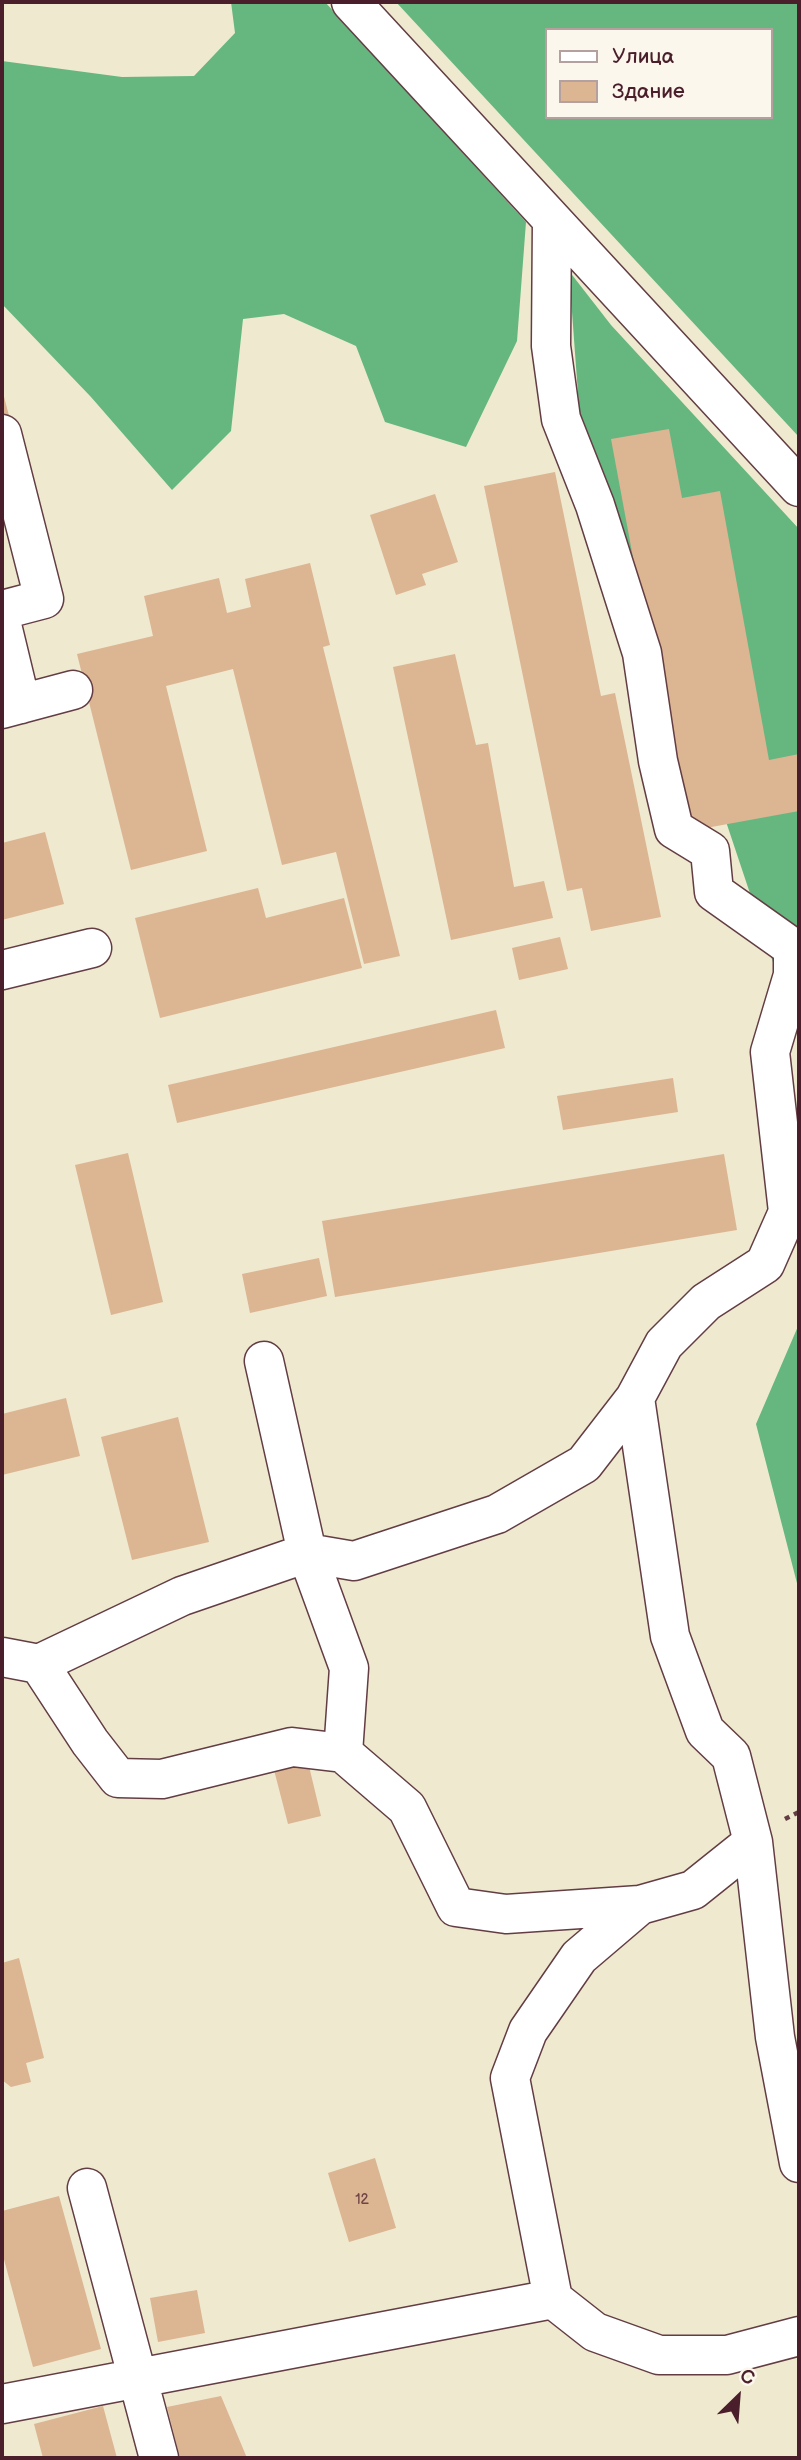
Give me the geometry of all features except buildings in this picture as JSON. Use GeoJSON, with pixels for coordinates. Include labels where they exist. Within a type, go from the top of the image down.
{"type":"FeatureCollection","features":[{"type":"Feature","properties":{"kind":"street"},"geometry":{"type":"LineString","coordinates":[[351,2],[799,488]]}},
{"type":"Feature","properties":{"kind":"street"},"geometry":{"type":"LineString","coordinates":[[2,1657],[39,1664],[183,1596],[307,1553],[354,1561],[497,1514],[584,1464],[635,1398],[664,1344],[706,1302],[765,1264],[788,1212],[770,1052],[793,975],[793,948],[714,892],[710,851],[674,829],[658,761],[642,653],[595,505],[561,419],[551,346],[552,220]]}},
{"type":"Feature","properties":{"kind":"street"},"geometry":{"type":"LineString","coordinates":[[2,434],[44,599],[2,610]]}},
{"type":"Feature","properties":{"kind":"street"},"geometry":{"type":"LineString","coordinates":[[2,625],[12,706],[73,690]]}},
{"type":"Feature","properties":{"kind":"street"},"geometry":{"type":"LineString","coordinates":[[2,970],[92,948]]}},
{"type":"Feature","properties":{"kind":"street"},"geometry":{"type":"LineString","coordinates":[[264,1361],[307,1553],[349,1668],[343,1753]]}},
{"type":"Feature","properties":{"kind":"street"},"geometry":{"type":"LineString","coordinates":[[635,1398],[670,1636],[705,1731],[732,1756],[753,1842],[775,2037],[799,2163]]}},
{"type":"Feature","properties":{"kind":"street"},"geometry":{"type":"LineString","coordinates":[[39,1664],[90,1742],[118,1778],[162,1779],[292,1747],[343,1753],[407,1808],[456,1907],[506,1914],[640,1905],[693,1890],[753,1842]]}},
{"type":"Feature","properties":{"kind":"street"},"geometry":{"type":"LineString","coordinates":[[640,1905],[579,1957],[528,2031],[510,2078],[553,2298],[595,2332],[659,2355],[727,2355],[799,2336]]}},
{"type":"Feature","properties":{"kind":"street"},"geometry":{"type":"LineString","coordinates":[[87,2188],[159,2458]]}},
{"type":"Feature","properties":{"kind":"street"},"geometry":{"type":"LineString","coordinates":[[2,2404],[553,2298]]}},
{"type":"Feature","properties":{"kind":"green space"},"geometry":{"type":"Polygon","coordinates":[[[231,2],[325,2],[526,222],[517,341],[466,447],[385,422],[356,346],[284,314],[243,319],[231,431],[172,490],[91,397],[2,304],[2,61],[122,77],[194,76],[235,33],[231,2]]]}},
{"type":"Feature","properties":{"kind":"green space"},"geometry":{"type":"Polygon","coordinates":[[[396,2],[799,2],[799,437],[396,2]]]}},
{"type":"Feature","properties":{"kind":"green space"},"geometry":{"type":"Polygon","coordinates":[[[569,271],[611,325],[799,529],[799,1040],[674,666],[580,421],[569,271]]]}},
{"type":"Feature","properties":{"kind":"green space"},"geometry":{"type":"Polygon","coordinates":[[[799,1324],[799,1591],[756,1424],[799,1324]]]}}]}
